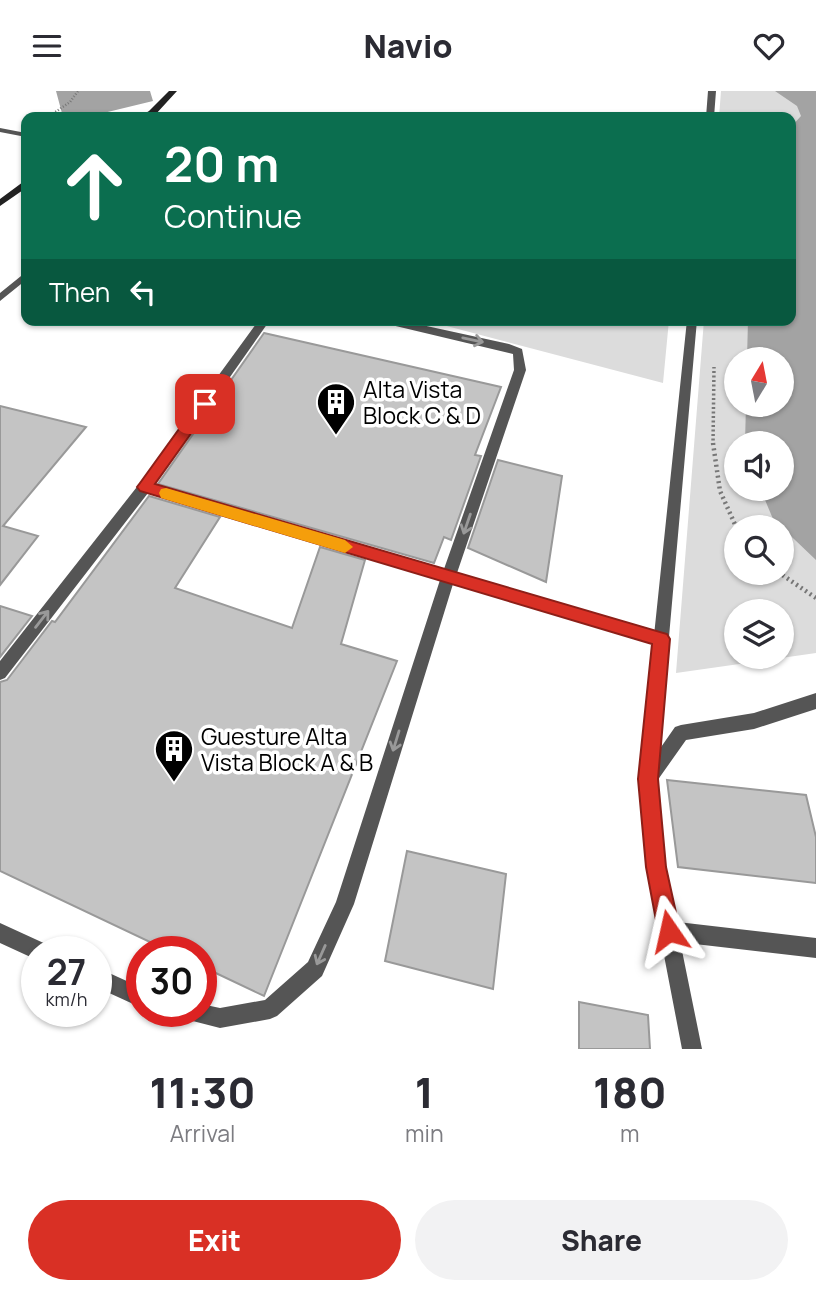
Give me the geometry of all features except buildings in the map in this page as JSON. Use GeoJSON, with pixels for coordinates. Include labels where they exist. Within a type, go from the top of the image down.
{"type":"FeatureCollection","features":[{"type":"Feature","properties":{"kind":"street"},"geometry":{"type":"LineString","coordinates":[[153,112],[173,91]]}},
{"type":"Feature","properties":{"kind":"street"},"geometry":{"type":"LineString","coordinates":[[710,112],[712,91]]}},
{"type":"Feature","properties":{"kind":"street"},"geometry":{"type":"LineString","coordinates":[[0,130],[21,134]]}},
{"type":"Feature","properties":{"kind":"street"},"geometry":{"type":"LineString","coordinates":[[0,203],[21,188]]}},
{"type":"Feature","properties":{"kind":"street"},"geometry":{"type":"LineString","coordinates":[[0,298],[21,279]]}},
{"type":"Feature","properties":{"kind":"street"},"geometry":{"type":"LineString","coordinates":[[0,673],[145,487],[261,326]]}},
{"type":"Feature","properties":{"kind":"street"},"geometry":{"type":"LineString","coordinates":[[217,1017],[270,1009],[315,969],[345,904],[448,578],[520,370],[518,352],[410,326]]}},
{"type":"Feature","properties":{"kind":"street"},"geometry":{"type":"LineString","coordinates":[[691,326],[648,779],[656,867],[692,1049]]}},
{"type":"Feature","properties":{"kind":"street"},"geometry":{"type":"LineString","coordinates":[[145,487],[661,639]]}},
{"type":"Feature","properties":{"kind":"street"},"geometry":{"type":"LineString","coordinates":[[648,779],[681,733],[754,721],[816,701]]}},
{"type":"Feature","properties":{"kind":"street"},"geometry":{"type":"LineString","coordinates":[[669,931],[816,948]]}},
{"type":"Feature","properties":{"kind":"street"},"geometry":{"type":"LineString","coordinates":[[0,933],[21,943]]}},
{"type":"Feature","properties":{"kind":"path"},"geometry":{"type":"LineString","coordinates":[[55,112],[70,102],[78,91]]}},
{"type":"Feature","properties":{"kind":"path"},"geometry":{"type":"LineString","coordinates":[[714,362],[714,472],[718,491],[730,515]]}},
{"type":"Feature","properties":{"kind":"path"},"geometry":{"type":"LineString","coordinates":[[794,583],[816,598]]}},
{"type":"Feature","properties":{"kind":"shaded area"},"geometry":{"type":"Polygon","coordinates":[[[56,91],[150,91],[153,101],[108,112],[62,112],[56,91]]]}},
{"type":"Feature","properties":{"kind":"shaded area"},"geometry":{"type":"Polygon","coordinates":[[[721,91],[816,91],[816,653],[794,656],[794,599],[724,599],[724,666],[676,673],[704,326],[796,326],[796,112],[719,112],[721,91]]]}},
{"type":"Feature","properties":{"kind":"shaded area"},"geometry":{"type":"Polygon","coordinates":[[[775,91],[816,91],[816,560],[794,539],[794,515],[771,515],[765,501],[794,501],[794,431],[745,431],[746,417],[794,417],[794,347],[747,347],[748,326],[796,326],[796,122],[801,116],[797,106],[775,91]]]}},
{"type":"Feature","properties":{"kind":"shaded area"},"geometry":{"type":"Polygon","coordinates":[[[447,326],[668,326],[663,383],[447,326]]]}},
{"type":"Feature","properties":{"kind":"slow traffic"},"geometry":{"type":"LineString","coordinates":[[166,493],[345,547]]}},
{"type":"Feature","properties":{"kind":"place","name":"Alta Vista Block C & D"},"geometry":{"type":"Point","coordinates":[336,436]}},
{"type":"Feature","properties":{"kind":"place","name":"Guesture Alta Vista Block A & B"},"geometry":{"type":"Point","coordinates":[174,783]}},
{"type":"Feature","properties":{"kind":"route"},"geometry":{"type":"LineString","coordinates":[[205,404],[145,487],[661,639],[648,779],[656,867],[669,931]]}}]}
